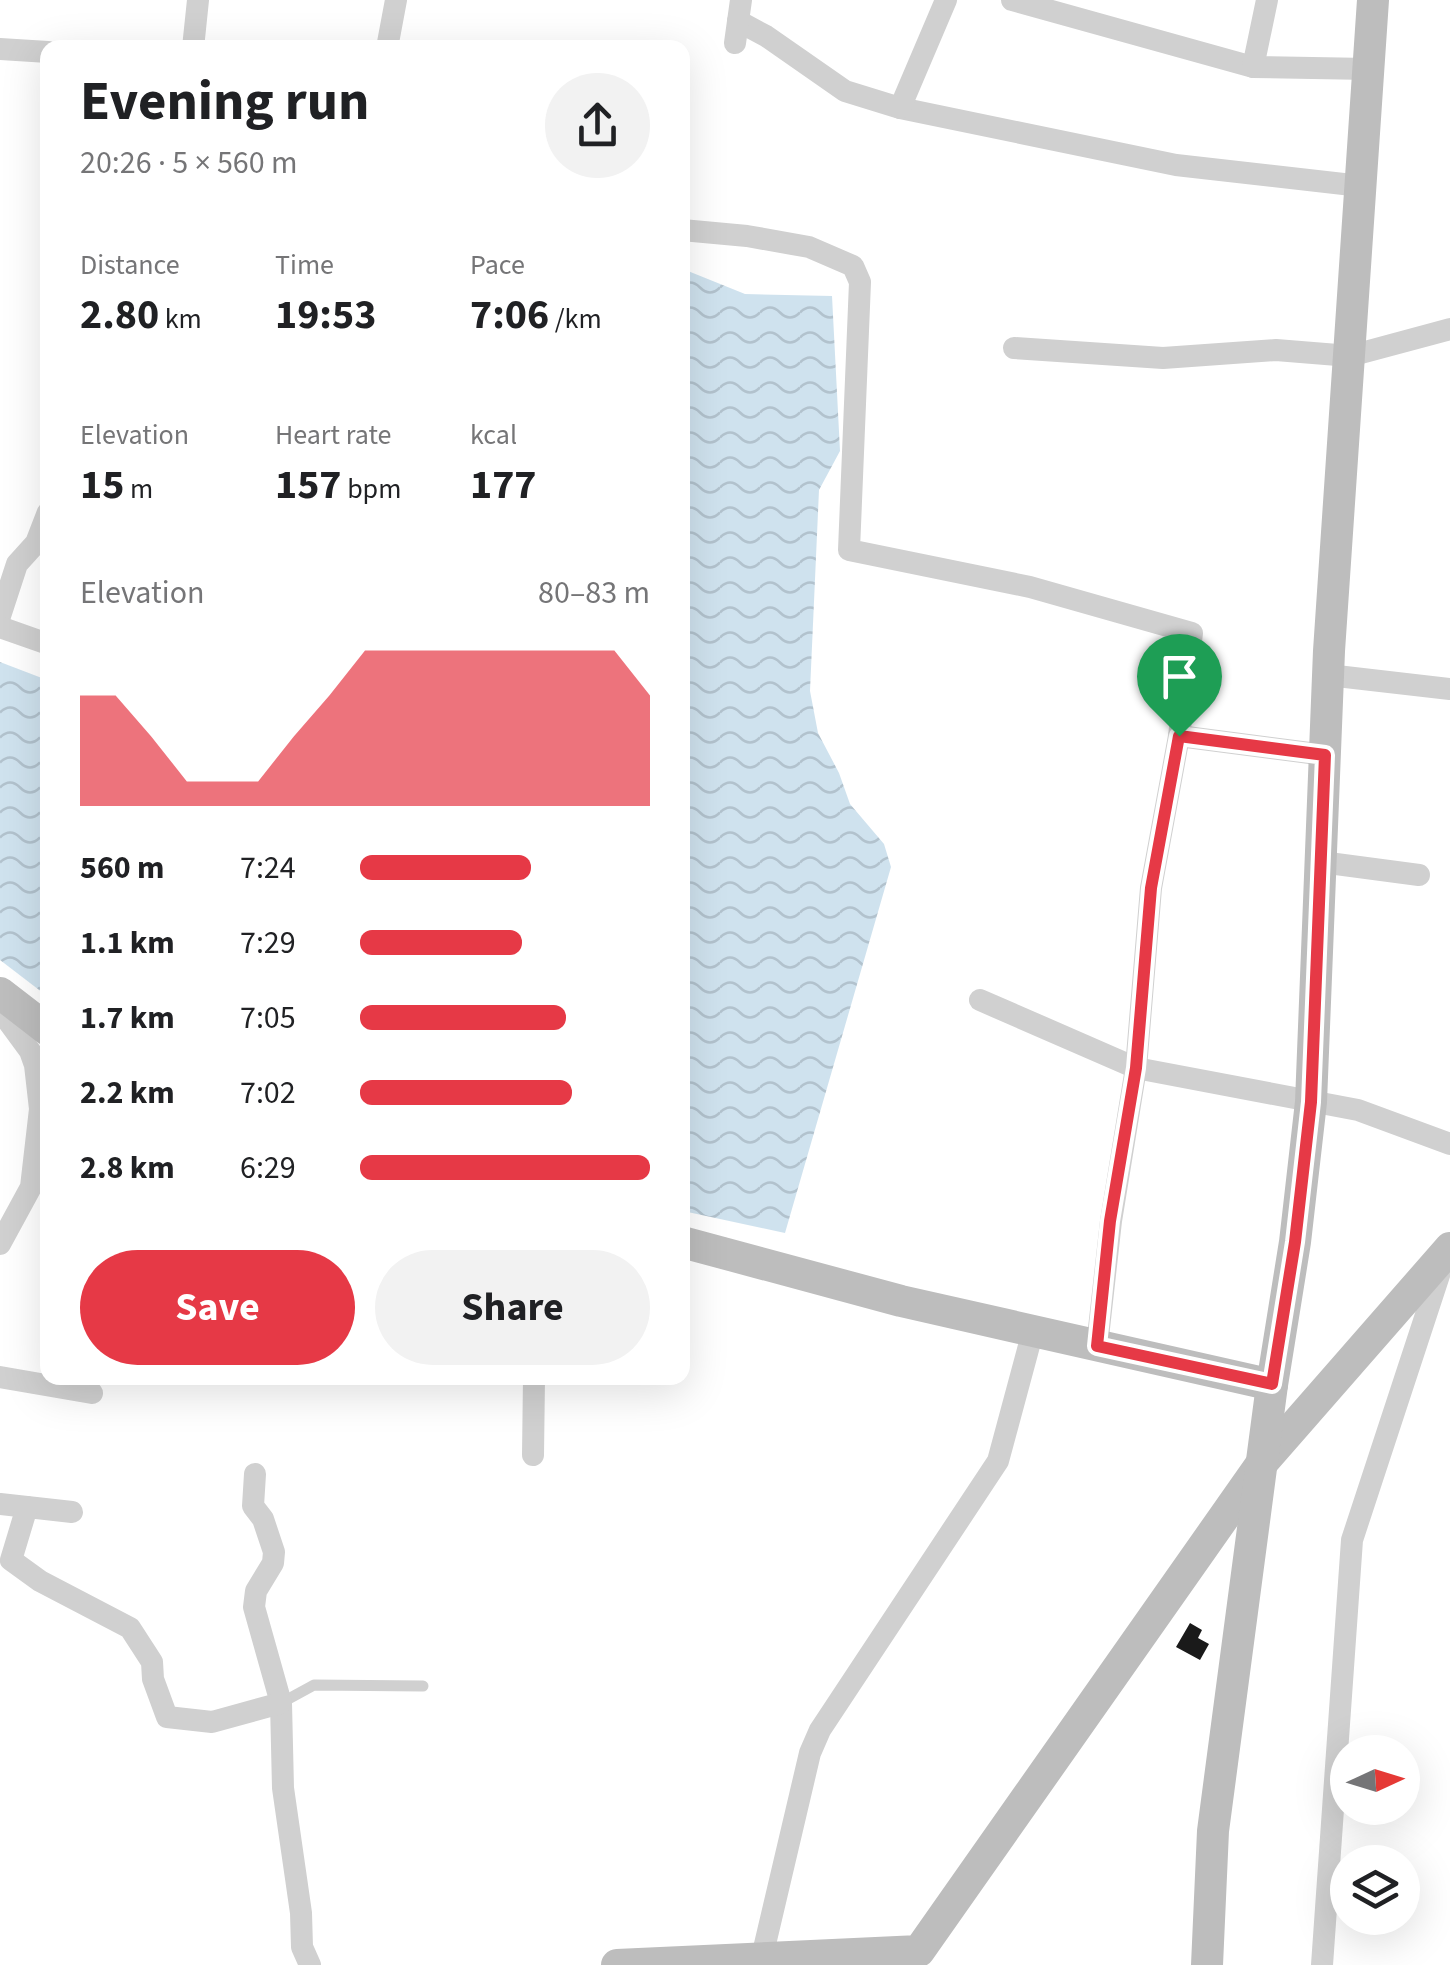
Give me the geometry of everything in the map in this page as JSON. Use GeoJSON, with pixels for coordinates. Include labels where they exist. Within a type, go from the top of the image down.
{"type":"FeatureCollection","features":[{"type":"Feature","properties":{"kind":"street"},"geometry":{"type":"LineString","coordinates":[[194,40],[198,0]]}},
{"type":"Feature","properties":{"kind":"street"},"geometry":{"type":"LineString","coordinates":[[389,40],[396,0]]}},
{"type":"Feature","properties":{"kind":"street"},"geometry":{"type":"LineString","coordinates":[[900,108],[946,0]]}},
{"type":"Feature","properties":{"kind":"street"},"geometry":{"type":"LineString","coordinates":[[1012,0],[1253,67],[1369,69]]}},
{"type":"Feature","properties":{"kind":"street"},"geometry":{"type":"LineString","coordinates":[[1253,67],[1267,0]]}},
{"type":"Feature","properties":{"kind":"street"},"geometry":{"type":"LineString","coordinates":[[1207,1965],[1213,1831],[1311,1102],[1328,675],[1373,0]]}},
{"type":"Feature","properties":{"kind":"street"},"geometry":{"type":"LineString","coordinates":[[738,21],[845,91],[900,108],[1176,165],[1361,186]]}},
{"type":"Feature","properties":{"kind":"street"},"geometry":{"type":"LineString","coordinates":[[0,49],[40,52]]}},
{"type":"Feature","properties":{"kind":"street"},"geometry":{"type":"LineString","coordinates":[[690,231],[810,246],[853,266],[860,282],[848,550],[1030,587],[1192,633],[1179,736],[1151,888],[1136,1068],[1110,1221],[1097,1346]]}},
{"type":"Feature","properties":{"kind":"street"},"geometry":{"type":"LineString","coordinates":[[1014,348],[1163,358],[1276,350],[1350,356],[1450,329]]}},
{"type":"Feature","properties":{"kind":"street"},"geometry":{"type":"LineString","coordinates":[[0,616],[17,564],[40,533]]}},
{"type":"Feature","properties":{"kind":"street"},"geometry":{"type":"LineString","coordinates":[[0,627],[40,641]]}},
{"type":"Feature","properties":{"kind":"street"},"geometry":{"type":"LineString","coordinates":[[1328,675],[1450,689]]}},
{"type":"Feature","properties":{"kind":"street"},"geometry":{"type":"LineString","coordinates":[[1179,736],[1325,755]]}},
{"type":"Feature","properties":{"kind":"street"},"geometry":{"type":"LineString","coordinates":[[1321,862],[1419,875]]}},
{"type":"Feature","properties":{"kind":"street"},"geometry":{"type":"LineString","coordinates":[[0,992],[40,1024]]}},
{"type":"Feature","properties":{"kind":"street"},"geometry":{"type":"LineString","coordinates":[[980,1000],[1136,1068],[1358,1110],[1450,1144]]}},
{"type":"Feature","properties":{"kind":"street"},"geometry":{"type":"LineString","coordinates":[[0,1010],[40,1068]]}},
{"type":"Feature","properties":{"kind":"street"},"geometry":{"type":"LineString","coordinates":[[0,1244],[30,1187],[40,1108]]}},
{"type":"Feature","properties":{"kind":"street"},"geometry":{"type":"LineString","coordinates":[[690,1244],[1033,1332],[1272,1384]]}},
{"type":"Feature","properties":{"kind":"street"},"geometry":{"type":"LineString","coordinates":[[618,1965],[762,1957],[914,1958],[1262,1463],[1449,1249]]}},
{"type":"Feature","properties":{"kind":"street"},"geometry":{"type":"LineString","coordinates":[[1322,1965],[1352,1540],[1449,1249]]}},
{"type":"Feature","properties":{"kind":"street"},"geometry":{"type":"LineString","coordinates":[[762,1957],[810,1754],[820,1730],[998,1461],[1033,1332]]}},
{"type":"Feature","properties":{"kind":"street"},"geometry":{"type":"LineString","coordinates":[[0,1378],[40,1385]]}},
{"type":"Feature","properties":{"kind":"street"},"geometry":{"type":"LineString","coordinates":[[43,1385],[92,1393]]}},
{"type":"Feature","properties":{"kind":"street"},"geometry":{"type":"LineString","coordinates":[[533,1455],[534,1385]]}},
{"type":"Feature","properties":{"kind":"street"},"geometry":{"type":"LineString","coordinates":[[255,1474],[253,1506],[274,1552],[273,1564],[256,1590],[254,1607],[282,1703],[283,1788],[302,1912],[302,1946],[310,1965]]}},
{"type":"Feature","properties":{"kind":"street"},"geometry":{"type":"LineString","coordinates":[[0,1504],[72,1512]]}},
{"type":"Feature","properties":{"kind":"street"},"geometry":{"type":"LineString","coordinates":[[27,1507],[11,1560],[40,1581],[130,1628],[152,1662],[153,1680],[167,1717],[212,1722],[282,1703]]}},
{"type":"Feature","properties":{"kind":"lane"},"geometry":{"type":"LineString","coordinates":[[282,1703],[314,1685],[423,1686]]}},
{"type":"Feature","properties":{"kind":"water"},"geometry":{"type":"Polygon","coordinates":[[[690,272],[745,294],[832,296],[840,451],[819,490],[810,691],[818,733],[850,804],[884,844],[891,867],[785,1233],[690,1213],[690,272]]]}},
{"type":"Feature","properties":{"kind":"water"},"geometry":{"type":"Polygon","coordinates":[[[0,662],[40,677],[40,991],[0,960],[0,662]]]}},
{"type":"Feature","properties":{"kind":"building"},"geometry":{"type":"Polygon","coordinates":[[[1190,1623],[1202,1630],[1198,1638],[1209,1644],[1200,1660],[1176,1647],[1190,1623]]]}},
{"type":"Feature","properties":{"kind":"route"},"geometry":{"type":"LineString","coordinates":[[1179,736],[1325,755],[1311,1102],[1295,1242],[1272,1384],[1097,1346],[1110,1221],[1136,1068],[1151,888],[1179,736]]}}]}
